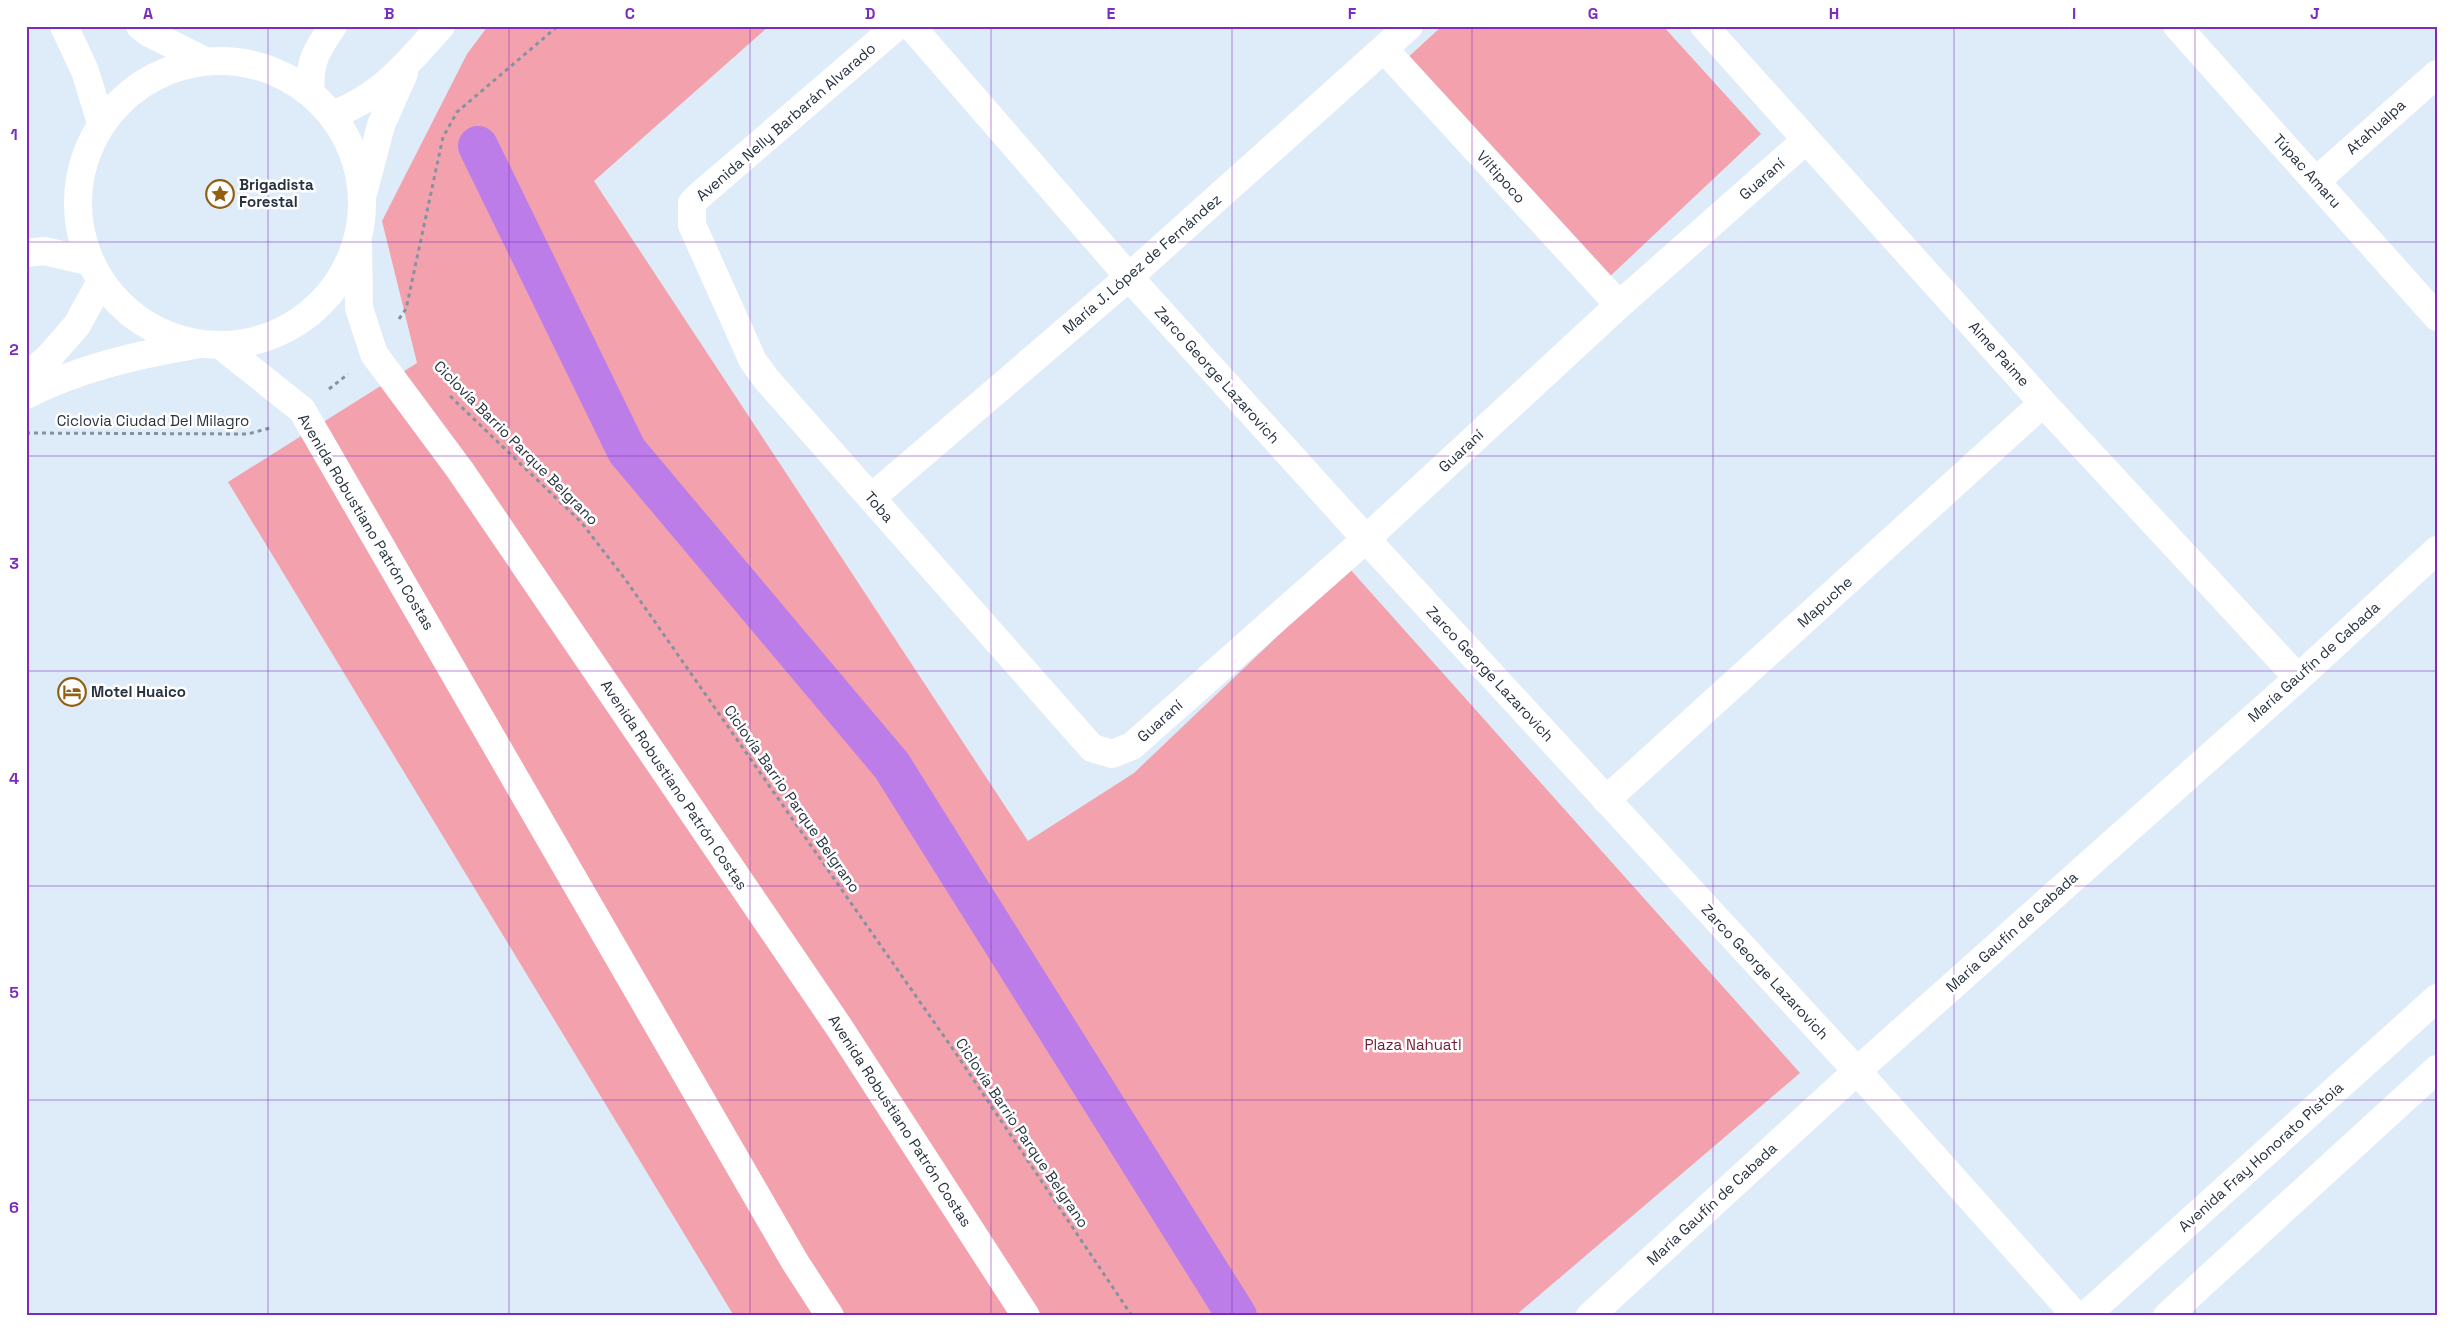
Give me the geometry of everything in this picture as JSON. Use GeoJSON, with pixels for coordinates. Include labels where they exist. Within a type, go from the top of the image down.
{"type":"FeatureCollection","features":[{"type":"Feature","properties":{"kind":"main road"},"geometry":{"type":"LineString","coordinates":[[64,26],[85,71],[101,123]]}},
{"type":"Feature","properties":{"kind":"main road"},"geometry":{"type":"LineString","coordinates":[[140,26],[149,33],[205,61]]}},
{"type":"Feature","properties":{"kind":"main road"},"geometry":{"type":"LineString","coordinates":[[311,94],[309,74],[316,52],[333,26]]}},
{"type":"Feature","properties":{"kind":"main road"},"geometry":{"type":"LineString","coordinates":[[332,115],[351,108],[372,96],[410,61],[441,26]]}},
{"type":"Feature","properties":{"kind":"main road","name":"Avenida Nelly Barbarán Alvarado"},"geometry":{"type":"LineString","coordinates":[[692,225],[692,203],[700,195],[898,26]]}},
{"type":"Feature","properties":{"kind":"main road","name":"Zarco George Lazarovich"},"geometry":{"type":"LineString","coordinates":[[911,26],[1129,277],[1606,800],[1857,1070],[2076,1316]]}},
{"type":"Feature","properties":{"kind":"main road","name":"María J. López de Fernández"},"geometry":{"type":"LineString","coordinates":[[871,498],[1129,277],[1409,26]]}},
{"type":"Feature","properties":{"kind":"main road","name":"Aime Paime"},"geometry":{"type":"LineString","coordinates":[[1704,26],[2043,403],[2298,678]]}},
{"type":"Feature","properties":{"kind":"main road","name":"Túpac Amaru"},"geometry":{"type":"LineString","coordinates":[[2177,26],[2437,317]]}},
{"type":"Feature","properties":{"kind":"main road","name":"Viltipoco"},"geometry":{"type":"LineString","coordinates":[[1384,49],[1619,306]]}},
{"type":"Feature","properties":{"kind":"main road"},"geometry":{"type":"LineString","coordinates":[[195,345],[148,325],[120,305],[94,272],[77,214],[81,167],[101,123],[121,99],[146,80],[180,64],[205,61],[243,62],[279,74],[311,94],[332,115],[354,152],[363,194]]}},
{"type":"Feature","properties":{"kind":"main road"},"geometry":{"type":"LineString","coordinates":[[26,395],[83,370],[130,356],[195,345],[223,347],[268,339],[307,318],[338,285],[358,244],[363,194],[381,125],[410,61]]}},
{"type":"Feature","properties":{"kind":"main road","name":"Atahualpa"},"geometry":{"type":"LineString","coordinates":[[2316,181],[2437,74]]}},
{"type":"Feature","properties":{"kind":"main road","name":"Guaraní"},"geometry":{"type":"LineString","coordinates":[[1112,754],[1132,746],[1366,538],[1619,306],[1806,140]]}},
{"type":"Feature","properties":{"kind":"main road","name":"Toba"},"geometry":{"type":"LineString","coordinates":[[692,225],[753,361],[767,380],[1092,748],[1112,754]]}},
{"type":"Feature","properties":{"kind":"main road","name":"Avenida Robustiano Patrón Costas"},"geometry":{"type":"LineString","coordinates":[[358,244],[359,308],[374,354],[460,470],[839,1027],[1026,1316]]}},
{"type":"Feature","properties":{"kind":"main road"},"geometry":{"type":"LineString","coordinates":[[26,253],[44,251],[94,272]]}},
{"type":"Feature","properties":{"kind":"main road"},"geometry":{"type":"LineString","coordinates":[[26,378],[49,357],[77,325],[94,272]]}},
{"type":"Feature","properties":{"kind":"main road","name":"Avenida Robustiano Patrón Costas"},"geometry":{"type":"LineString","coordinates":[[223,347],[302,410],[795,1262],[830,1316]]}},
{"type":"Feature","properties":{"kind":"main road","name":"Mapuche"},"geometry":{"type":"LineString","coordinates":[[1606,800],[2043,403]]}},
{"type":"Feature","properties":{"kind":"main road","name":"María Gaufín de Cabada"},"geometry":{"type":"LineString","coordinates":[[1590,1316],[1857,1070],[2298,678],[2437,550]]}},
{"type":"Feature","properties":{"kind":"main road","name":"Avenida Fray Honorato Pistoia"},"geometry":{"type":"LineString","coordinates":[[2085,1316],[2437,998]]}},
{"type":"Feature","properties":{"kind":"main road"},"geometry":{"type":"LineString","coordinates":[[2167,1316],[2437,1069]]}},
{"type":"Feature","properties":{"kind":"path","name":"Ciclovia Ciudad Del Milagro"},"geometry":{"type":"LineString","coordinates":[[26,433],[248,434],[268,429],[302,410],[374,354],[406,309],[443,138],[457,112],[558,26]]}},
{"type":"Feature","properties":{"kind":"path","name":"Ciclovía Barrio Parque Belgrano"},"geometry":{"type":"LineString","coordinates":[[446,392],[581,522],[625,579],[957,1055],[1132,1316]]}},
{"type":"Feature","properties":{"kind":"green space","name":"Plaza Nahuatl"},"geometry":{"type":"Polygon","coordinates":[[[488,26],[769,26],[594,181],[1028,841],[1134,773],[1349,568],[1800,1073],[1515,1316],[734,1316],[228,482],[417,363],[382,221],[467,54],[488,26]]]}},
{"type":"Feature","properties":{"kind":"green space"},"geometry":{"type":"Polygon","coordinates":[[[1442,26],[1663,26],[1761,134],[1605,281],[1404,61],[1442,26]]]}},
{"type":"Feature","properties":{"kind":"waterway"},"geometry":{"type":"LineString","coordinates":[[478,146],[627,451],[892,766],[1237,1316]]}},
{"type":"Feature","properties":{"kind":"place","name":"Brigadista Forestal"},"geometry":{"type":"Point","coordinates":[220,194]}},
{"type":"Feature","properties":{"kind":"place","name":"Motel Huaico"},"geometry":{"type":"Point","coordinates":[72,692]}}]}
